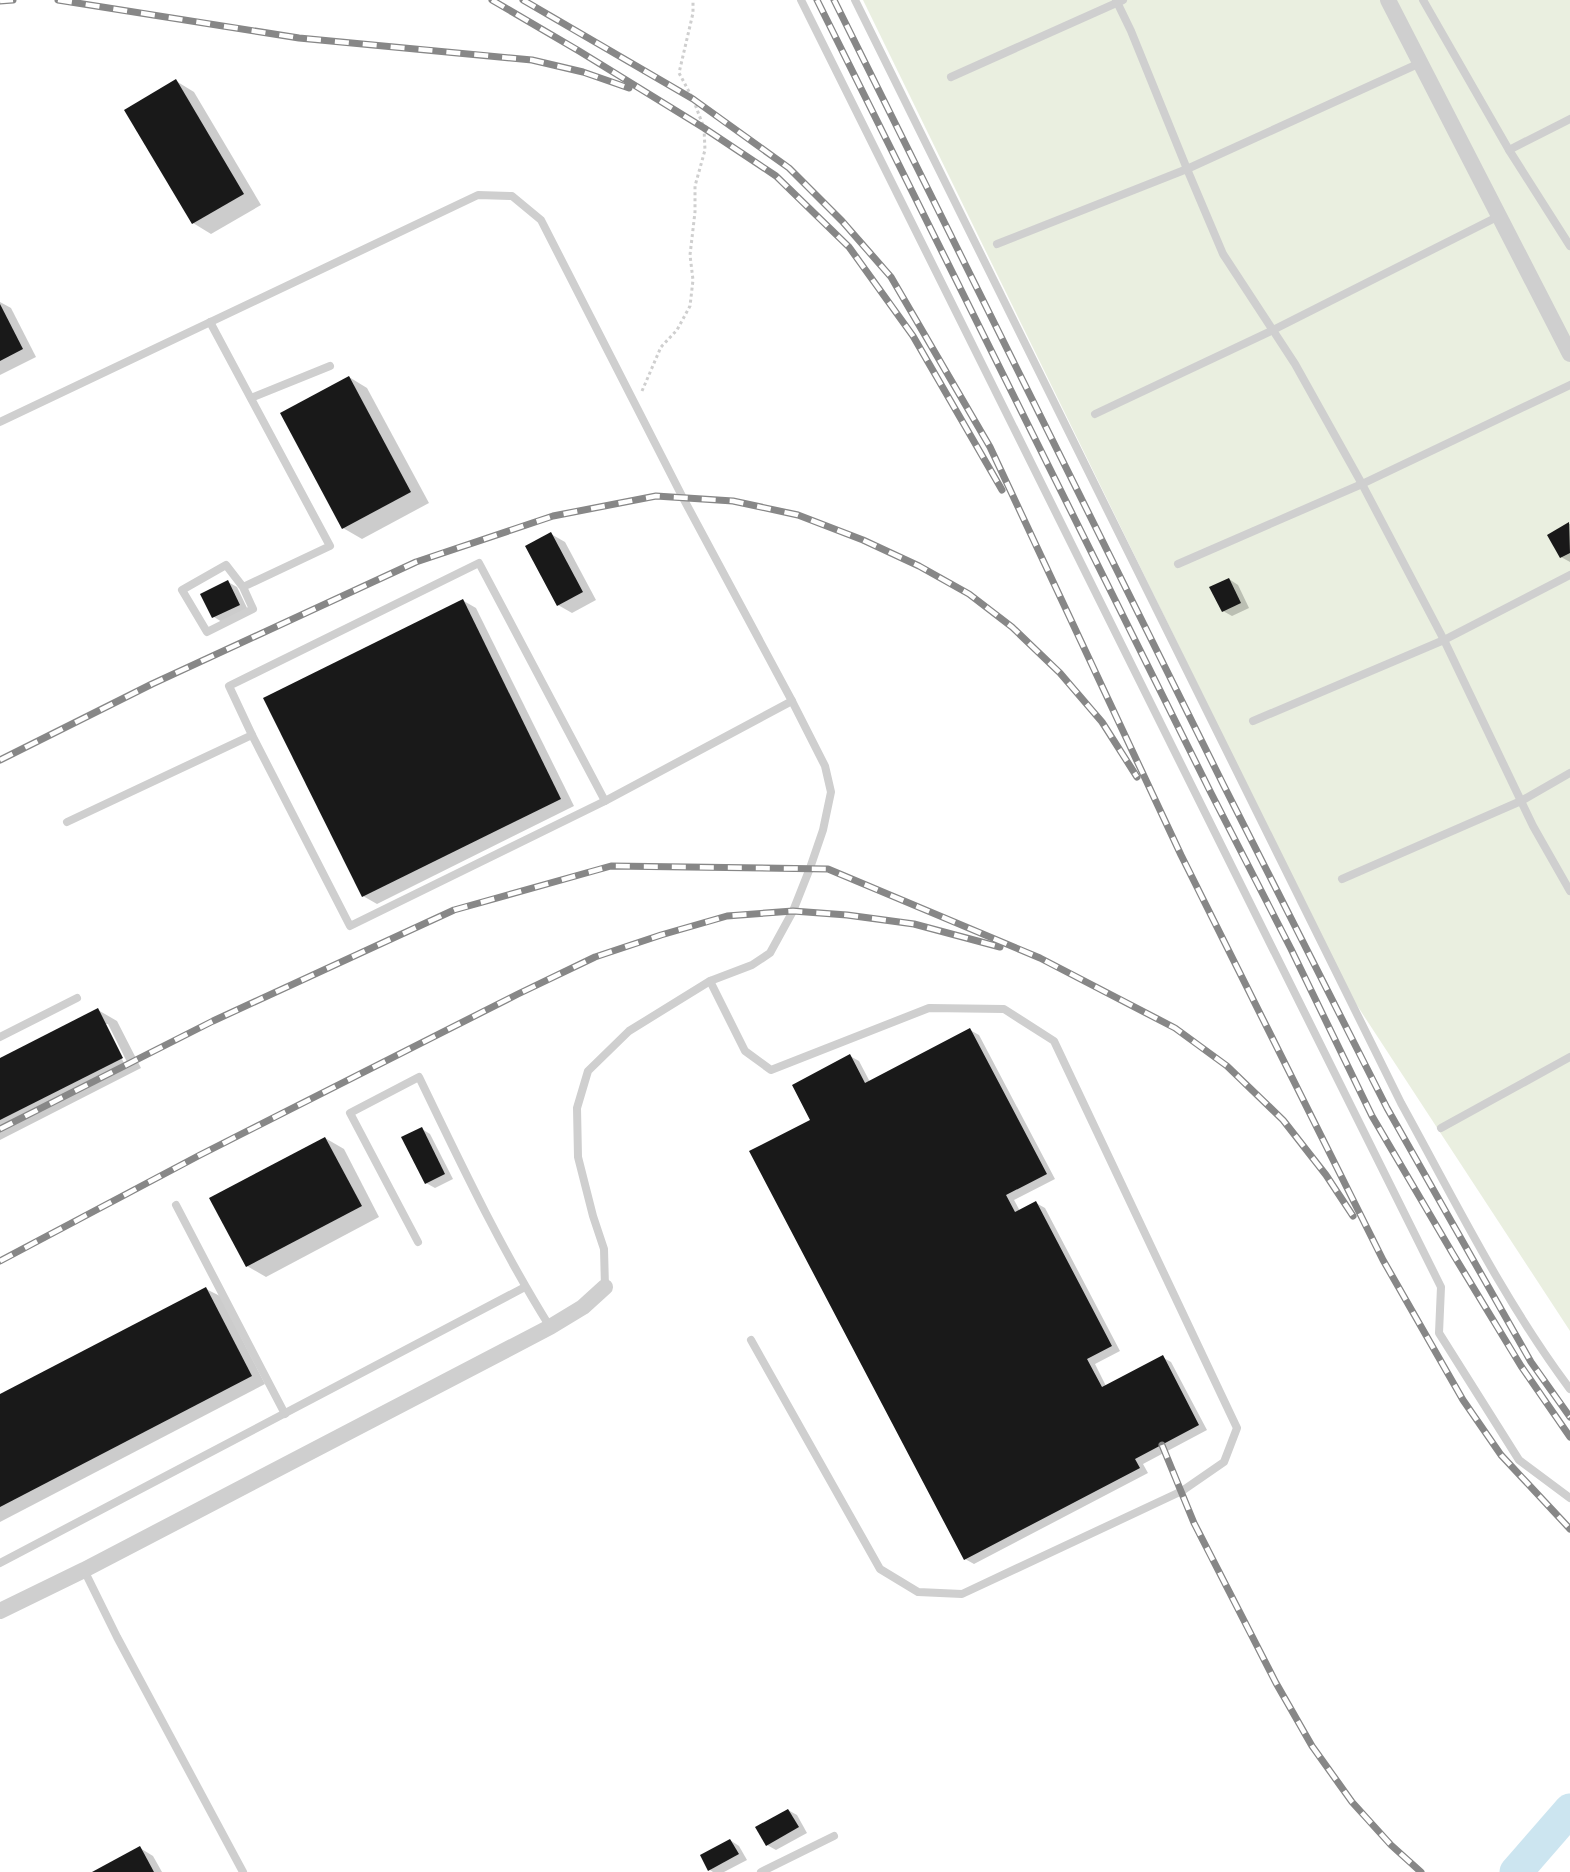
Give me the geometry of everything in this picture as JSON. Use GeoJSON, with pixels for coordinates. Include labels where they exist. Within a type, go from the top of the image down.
{"type":"FeatureCollection","features":[{"type":"Feature","properties":{"kind":"street"},"geometry":{"type":"LineString","coordinates":[[1388,0],[1570,354]]}},
{"type":"Feature","properties":{"kind":"street"},"geometry":{"type":"LineString","coordinates":[[0,1611],[84,1570],[550,1327],[583,1307],[605,1287]]}},
{"type":"Feature","properties":{"kind":"lane"},"geometry":{"type":"LineString","coordinates":[[801,0],[1441,1287],[1439,1333],[1519,1460],[1570,1498]]}},
{"type":"Feature","properties":{"kind":"lane"},"geometry":{"type":"LineString","coordinates":[[855,0],[1401,1103],[1542,1352],[1570,1389]]}},
{"type":"Feature","properties":{"kind":"lane"},"geometry":{"type":"LineString","coordinates":[[1423,0],[1509,150],[1570,246]]}},
{"type":"Feature","properties":{"kind":"lane"},"geometry":{"type":"LineString","coordinates":[[951,76],[1119,1],[1223,254],[1295,364],[1362,484],[1444,640],[1521,801],[1570,891]]}},
{"type":"Feature","properties":{"kind":"lane"},"geometry":{"type":"LineString","coordinates":[[998,244],[1187,170],[1420,63]]}},
{"type":"Feature","properties":{"kind":"lane"},"geometry":{"type":"LineString","coordinates":[[1509,150],[1570,119]]}},
{"type":"Feature","properties":{"kind":"lane"},"geometry":{"type":"LineString","coordinates":[[0,422],[478,195],[512,196],[541,220],[635,406],[825,766],[831,792],[823,830],[792,911],[770,953],[752,965],[710,981],[629,1031],[588,1071],[577,1108],[578,1157],[592,1216],[604,1249],[605,1287]]}},
{"type":"Feature","properties":{"kind":"lane"},"geometry":{"type":"LineString","coordinates":[[1095,414],[1273,330],[1499,216]]}},
{"type":"Feature","properties":{"kind":"lane"},"geometry":{"type":"LineString","coordinates":[[210,322],[330,546],[243,587]]}},
{"type":"Feature","properties":{"kind":"lane"},"geometry":{"type":"LineString","coordinates":[[251,398],[330,366]]}},
{"type":"Feature","properties":{"kind":"lane"},"geometry":{"type":"LineString","coordinates":[[1178,564],[1362,484],[1570,386]]}},
{"type":"Feature","properties":{"kind":"lane"},"geometry":{"type":"LineString","coordinates":[[605,801],[479,563],[229,686],[350,926],[605,801],[792,701]]}},
{"type":"Feature","properties":{"kind":"lane"},"geometry":{"type":"LineString","coordinates":[[226,564],[243,587],[253,609],[207,632],[182,590],[226,564]]}},
{"type":"Feature","properties":{"kind":"lane"},"geometry":{"type":"LineString","coordinates":[[1253,721],[1444,640],[1570,575]]}},
{"type":"Feature","properties":{"kind":"lane"},"geometry":{"type":"LineString","coordinates":[[67,822],[252,735]]}},
{"type":"Feature","properties":{"kind":"lane"},"geometry":{"type":"LineString","coordinates":[[1342,879],[1521,801],[1570,773]]}},
{"type":"Feature","properties":{"kind":"lane"},"geometry":{"type":"LineString","coordinates":[[710,981],[745,1051],[771,1070],[929,1008],[1004,1010],[1054,1041],[1237,1428],[1224,1462],[1182,1491],[962,1594],[918,1592],[880,1569],[751,1340]]}},
{"type":"Feature","properties":{"kind":"lane"},"geometry":{"type":"LineString","coordinates":[[0,1037],[77,998]]}},
{"type":"Feature","properties":{"kind":"lane"},"geometry":{"type":"LineString","coordinates":[[1441,1128],[1570,1057]]}},
{"type":"Feature","properties":{"kind":"lane"},"geometry":{"type":"LineString","coordinates":[[418,1242],[350,1113],[419,1077],[480,1204],[525,1287],[550,1327]]}},
{"type":"Feature","properties":{"kind":"lane"},"geometry":{"type":"LineString","coordinates":[[176,1205],[285,1414]]}},
{"type":"Feature","properties":{"kind":"lane"},"geometry":{"type":"LineString","coordinates":[[0,1563],[525,1287]]}},
{"type":"Feature","properties":{"kind":"lane"},"geometry":{"type":"LineString","coordinates":[[84,1570],[117,1637],[243,1872]]}},
{"type":"Feature","properties":{"kind":"lane"},"geometry":{"type":"LineString","coordinates":[[761,1872],[834,1836]]}},
{"type":"Feature","properties":{"kind":"path"},"geometry":{"type":"LineString","coordinates":[[635,406],[661,347],[677,330],[690,306],[693,280],[690,255],[695,212],[695,186],[705,150],[704,128],[693,99],[679,73],[693,13],[693,0]]}},
{"type":"Feature","properties":{"kind":"shaded area"},"geometry":{"type":"Polygon","coordinates":[[[863,0],[1570,0],[1570,1331],[1347,990],[863,0]]]}},
{"type":"Feature","properties":{"kind":"building"},"geometry":{"type":"Polygon","coordinates":[[[176,79],[244,194],[192,224],[124,110],[176,79]]]}},
{"type":"Feature","properties":{"kind":"building"},"geometry":{"type":"Polygon","coordinates":[[[0,304],[23,349],[0,361],[0,304]]]}},
{"type":"Feature","properties":{"kind":"building"},"geometry":{"type":"Polygon","coordinates":[[[349,376],[411,492],[342,529],[280,413],[349,376]]]}},
{"type":"Feature","properties":{"kind":"building"},"geometry":{"type":"Polygon","coordinates":[[[1569,522],[1570,553],[1560,558],[1547,535],[1569,522]]]}},
{"type":"Feature","properties":{"kind":"building"},"geometry":{"type":"Polygon","coordinates":[[[551,532],[583,592],[557,606],[525,546],[551,532]]]}},
{"type":"Feature","properties":{"kind":"building"},"geometry":{"type":"Polygon","coordinates":[[[1229,578],[1241,603],[1222,612],[1209,587],[1229,578]]]}},
{"type":"Feature","properties":{"kind":"building"},"geometry":{"type":"Polygon","coordinates":[[[228,580],[240,605],[212,618],[200,594],[228,580]]]}},
{"type":"Feature","properties":{"kind":"building"},"geometry":{"type":"Polygon","coordinates":[[[463,599],[561,799],[362,897],[263,698],[463,599]]]}},
{"type":"Feature","properties":{"kind":"building"},"geometry":{"type":"Polygon","coordinates":[[[98,1008],[123,1058],[0,1120],[0,1058],[98,1008]]]}},
{"type":"Feature","properties":{"kind":"building"},"geometry":{"type":"Polygon","coordinates":[[[970,1028],[1047,1174],[1006,1195],[1015,1212],[1036,1201],[1112,1346],[1087,1359],[1102,1387],[1163,1355],[1199,1425],[1135,1459],[1140,1468],[964,1560],[749,1151],[810,1120],[792,1085],[850,1054],[865,1083],[970,1028]]]}},
{"type":"Feature","properties":{"kind":"building"},"geometry":{"type":"Polygon","coordinates":[[[422,1127],[445,1174],[425,1184],[401,1137],[422,1127]]]}},
{"type":"Feature","properties":{"kind":"building"},"geometry":{"type":"Polygon","coordinates":[[[325,1137],[362,1206],[246,1267],[209,1198],[325,1137]]]}},
{"type":"Feature","properties":{"kind":"building"},"geometry":{"type":"Polygon","coordinates":[[[206,1287],[252,1376],[0,1507],[0,1394],[206,1287]]]}},
{"type":"Feature","properties":{"kind":"building"},"geometry":{"type":"Polygon","coordinates":[[[788,1809],[799,1827],[766,1846],[755,1827],[788,1809]]]}},
{"type":"Feature","properties":{"kind":"building"},"geometry":{"type":"Polygon","coordinates":[[[730,1839],[739,1854],[708,1871],[700,1855],[730,1839]]]}},
{"type":"Feature","properties":{"kind":"building"},"geometry":{"type":"Polygon","coordinates":[[[140,1846],[154,1872],[92,1872],[140,1846]]]}},
{"type":"Feature","properties":{"kind":"waterway"},"geometry":{"type":"LineString","coordinates":[[1516,1872],[1570,1810]]}},
{"type":"Feature","properties":{"kind":"railway"},"geometry":{"type":"LineString","coordinates":[[0,1],[13,0]]}},
{"type":"Feature","properties":{"kind":"railway"},"geometry":{"type":"LineString","coordinates":[[58,0],[299,38],[532,60],[583,72],[629,88]]}},
{"type":"Feature","properties":{"kind":"railway"},"geometry":{"type":"LineString","coordinates":[[492,0],[704,128],[776,176],[849,247],[913,336],[1002,490]]}},
{"type":"Feature","properties":{"kind":"railway"},"geometry":{"type":"LineString","coordinates":[[523,0],[693,99],[789,168],[842,221],[891,277],[990,447],[1181,855],[1383,1260],[1463,1400],[1501,1455],[1570,1529]]}},
{"type":"Feature","properties":{"kind":"railway"},"geometry":{"type":"LineString","coordinates":[[817,0],[1211,793],[1291,949],[1372,1116],[1521,1366],[1570,1437]]}},
{"type":"Feature","properties":{"kind":"railway"},"geometry":{"type":"LineString","coordinates":[[834,0],[1224,786],[1387,1108],[1531,1362],[1570,1417]]}},
{"type":"Feature","properties":{"kind":"railway"},"geometry":{"type":"LineString","coordinates":[[0,760],[152,684],[416,562],[553,516],[656,496],[733,501],[798,515],[863,540],[919,566],[969,594],[1012,627],[1060,673],[1102,722],[1137,777]]}},
{"type":"Feature","properties":{"kind":"railway"},"geometry":{"type":"LineString","coordinates":[[0,1129],[213,1021],[454,910],[611,866],[828,869],[1040,958],[1175,1028],[1227,1066],[1283,1120],[1326,1175],[1353,1216]]}},
{"type":"Feature","properties":{"kind":"railway"},"geometry":{"type":"LineString","coordinates":[[0,1261],[200,1155],[518,994],[595,957],[661,935],[727,916],[793,911],[914,924],[1000,947]]}},
{"type":"Feature","properties":{"kind":"railway"},"geometry":{"type":"LineString","coordinates":[[1162,1445],[1194,1523],[1276,1683],[1312,1746],[1352,1802],[1391,1845],[1421,1872]]}}]}
